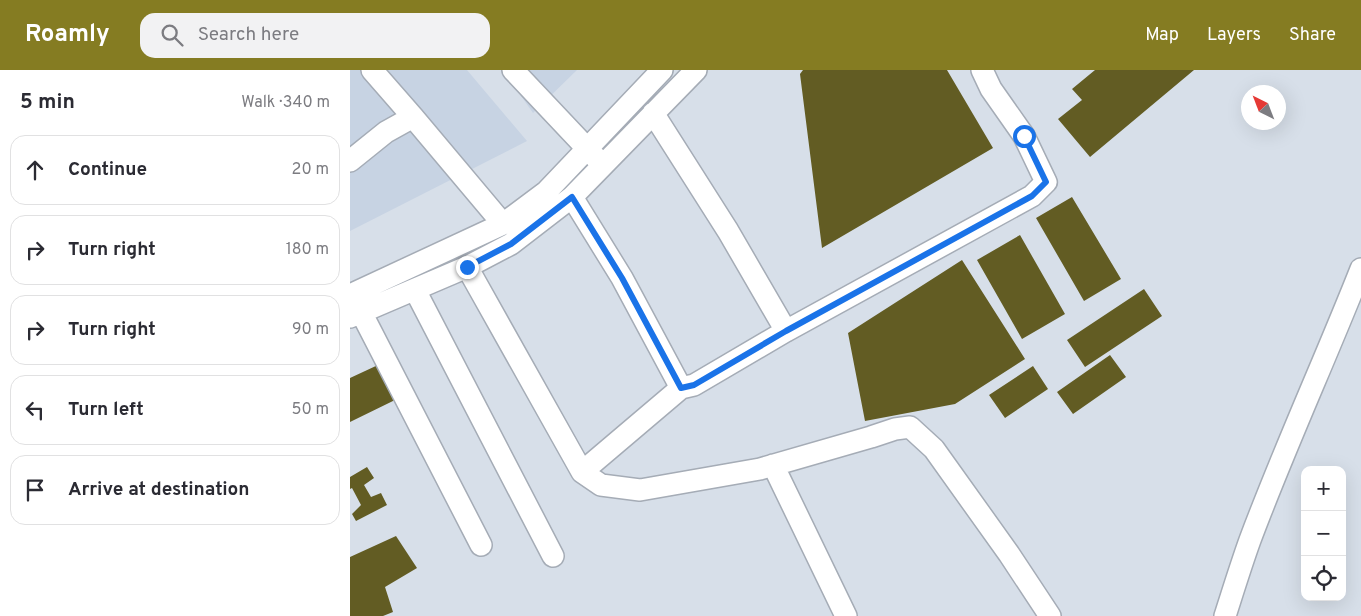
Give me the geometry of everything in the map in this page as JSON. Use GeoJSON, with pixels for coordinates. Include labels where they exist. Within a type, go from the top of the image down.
{"type":"FeatureCollection","features":[{"type":"Feature","properties":{"kind":"street"},"geometry":{"type":"LineString","coordinates":[[372,70],[503,224]]}},
{"type":"Feature","properties":{"kind":"street"},"geometry":{"type":"LineString","coordinates":[[513,70],[603,164]]}},
{"type":"Feature","properties":{"kind":"street"},"geometry":{"type":"LineString","coordinates":[[354,308],[503,224],[546,192],[662,70]]}},
{"type":"Feature","properties":{"kind":"street"},"geometry":{"type":"LineString","coordinates":[[354,308],[415,290],[467,267],[511,244],[572,197],[696,70]]}},
{"type":"Feature","properties":{"kind":"street"},"geometry":{"type":"LineString","coordinates":[[582,472],[681,388],[694,385],[786,331],[1032,196],[1046,182],[1024,136],[991,89],[982,70]]}},
{"type":"Feature","properties":{"kind":"street"},"geometry":{"type":"LineString","coordinates":[[653,113],[728,231],[786,331]]}},
{"type":"Feature","properties":{"kind":"street"},"geometry":{"type":"LineString","coordinates":[[350,161],[386,132],[413,117]]}},
{"type":"Feature","properties":{"kind":"street"},"geometry":{"type":"LineString","coordinates":[[572,197],[622,278],[681,388]]}},
{"type":"Feature","properties":{"kind":"street"},"geometry":{"type":"LineString","coordinates":[[467,267],[582,472],[601,485],[640,490],[760,469],[896,429],[910,427],[934,449],[1009,554],[1050,616]]}},
{"type":"Feature","properties":{"kind":"street"},"geometry":{"type":"LineString","coordinates":[[1225,616],[1249,541],[1361,269]]}},
{"type":"Feature","properties":{"kind":"street"},"geometry":{"type":"LineString","coordinates":[[415,290],[553,556]]}},
{"type":"Feature","properties":{"kind":"street"},"geometry":{"type":"LineString","coordinates":[[354,308],[481,545]]}},
{"type":"Feature","properties":{"kind":"street"},"geometry":{"type":"LineString","coordinates":[[773,465],[846,616]]}},
{"type":"Feature","properties":{"kind":"shaded area"},"geometry":{"type":"Polygon","coordinates":[[[350,70],[467,70],[527,141],[350,231],[350,70]]]}},
{"type":"Feature","properties":{"kind":"shaded area"},"geometry":{"type":"Polygon","coordinates":[[[503,70],[577,70],[533,113],[503,70]]]}},
{"type":"Feature","properties":{"kind":"building"},"geometry":{"type":"Polygon","coordinates":[[[803,70],[947,70],[993,148],[822,248],[800,74],[803,70]]]}},
{"type":"Feature","properties":{"kind":"building"},"geometry":{"type":"Polygon","coordinates":[[[1095,70],[1194,70],[1090,157],[1058,119],[1082,100],[1072,89],[1095,70]]]}},
{"type":"Feature","properties":{"kind":"building"},"geometry":{"type":"Polygon","coordinates":[[[1072,197],[1121,279],[1084,301],[1036,218],[1072,197]]]}},
{"type":"Feature","properties":{"kind":"building"},"geometry":{"type":"Polygon","coordinates":[[[1020,235],[1065,314],[1022,339],[977,260],[1020,235]]]}},
{"type":"Feature","properties":{"kind":"building"},"geometry":{"type":"Polygon","coordinates":[[[962,260],[1025,359],[955,404],[865,421],[848,333],[962,260]]]}},
{"type":"Feature","properties":{"kind":"building"},"geometry":{"type":"Polygon","coordinates":[[[1144,289],[1162,316],[1085,367],[1067,340],[1144,289]]]}},
{"type":"Feature","properties":{"kind":"building"},"geometry":{"type":"Polygon","coordinates":[[[1110,355],[1126,377],[1073,414],[1057,392],[1110,355]]]}},
{"type":"Feature","properties":{"kind":"building"},"geometry":{"type":"Polygon","coordinates":[[[378,365],[395,400],[350,422],[350,378],[378,365]]]}},
{"type":"Feature","properties":{"kind":"building"},"geometry":{"type":"Polygon","coordinates":[[[1033,366],[1048,389],[1005,418],[989,395],[1033,366]]]}},
{"type":"Feature","properties":{"kind":"building"},"geometry":{"type":"Polygon","coordinates":[[[367,467],[374,478],[364,485],[371,497],[381,493],[387,505],[356,521],[352,514],[361,505],[352,488],[350,489],[350,477],[367,467]]]}},
{"type":"Feature","properties":{"kind":"building"},"geometry":{"type":"Polygon","coordinates":[[[396,536],[417,568],[385,587],[393,612],[383,616],[350,616],[350,557],[396,536]]]}},
{"type":"Feature","properties":{"kind":"route"},"geometry":{"type":"LineString","coordinates":[[467,267],[511,244],[572,197],[622,278],[681,388],[694,385],[786,331],[1032,196],[1046,182],[1024,136]]}}]}
